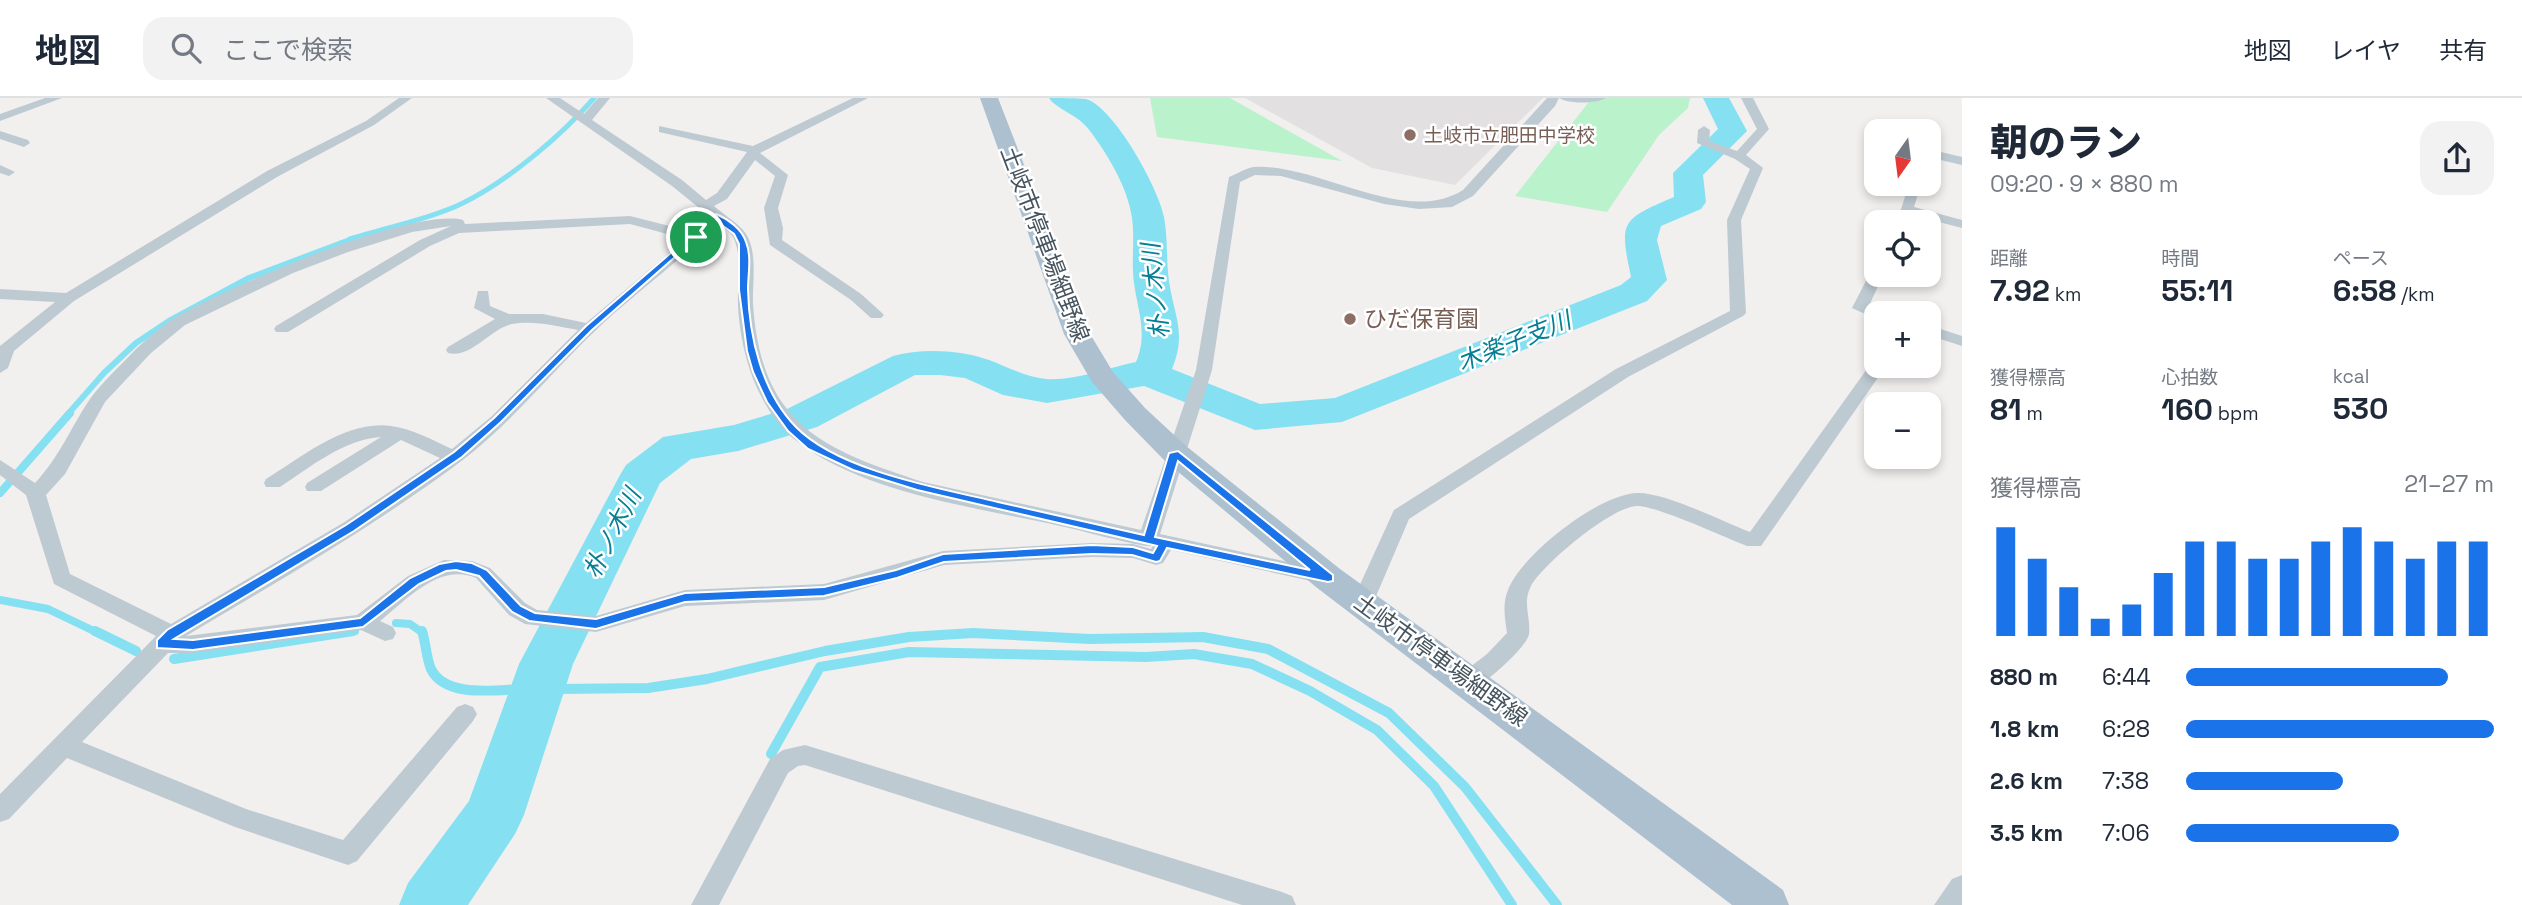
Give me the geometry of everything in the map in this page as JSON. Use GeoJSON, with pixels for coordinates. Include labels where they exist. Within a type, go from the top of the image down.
{"type":"FeatureCollection","features":[{"type":"Feature","properties":{"kind":"main road","name":"土岐市停車場細野線"},"geometry":{"type":"LineString","coordinates":[[989,98],[1077,334],[1102,376],[1175,453],[1328,578],[1469,680],[1767,905]]}},
{"type":"Feature","properties":{"kind":"street"},"geometry":{"type":"LineString","coordinates":[[0,118],[56,98]]}},
{"type":"Feature","properties":{"kind":"street"},"geometry":{"type":"LineString","coordinates":[[0,368],[6,349],[69,298],[290,164],[370,123],[406,98]]}},
{"type":"Feature","properties":{"kind":"street"},"geometry":{"type":"LineString","coordinates":[[552,98],[677,183],[731,226],[743,244],[744,290],[751,351],[762,381],[770,400],[812,446],[856,467],[920,488],[1328,578]]}},
{"type":"Feature","properties":{"kind":"street"},"geometry":{"type":"LineString","coordinates":[[584,120],[604,98]]}},
{"type":"Feature","properties":{"kind":"street"},"geometry":{"type":"LineString","coordinates":[[0,811],[167,639],[350,528],[454,457],[498,420],[589,328],[696,237],[710,211],[754,151],[770,140],[862,98]]}},
{"type":"Feature","properties":{"kind":"street"},"geometry":{"type":"LineString","coordinates":[[2,467],[29,488],[61,579],[167,639],[193,645],[363,622],[415,581],[444,567],[472,568],[483,573],[517,609],[533,618],[596,624],[685,598],[824,592],[943,558],[1092,550],[1133,551],[1156,558],[1156,542],[1175,453],[1204,370],[1234,180],[1253,171],[1281,172],[1384,200],[1419,205],[1452,203],[1468,193],[1551,104],[1553,98]]}},
{"type":"Feature","properties":{"kind":"street"},"geometry":{"type":"LineString","coordinates":[[1564,98],[1600,98]]}},
{"type":"Feature","properties":{"kind":"street"},"geometry":{"type":"LineString","coordinates":[[1739,156],[1763,129],[1747,98]]}},
{"type":"Feature","properties":{"kind":"street"},"geometry":{"type":"LineString","coordinates":[[663,129],[754,151],[782,175],[771,208],[776,228],[775,242],[856,297],[876,315]]}},
{"type":"Feature","properties":{"kind":"street"},"geometry":{"type":"LineString","coordinates":[[1363,602],[1401,515],[1622,373],[1738,313],[1734,220],[1757,168],[1739,156],[1703,142],[1704,130]]}},
{"type":"Feature","properties":{"kind":"street"},"geometry":{"type":"LineString","coordinates":[[0,135],[24,143]]}},
{"type":"Feature","properties":{"kind":"street"},"geometry":{"type":"LineString","coordinates":[[1941,156],[1962,161]]}},
{"type":"Feature","properties":{"kind":"street"},"geometry":{"type":"LineString","coordinates":[[268,160],[290,164]]}},
{"type":"Feature","properties":{"kind":"street"},"geometry":{"type":"LineString","coordinates":[[282,329],[425,243],[457,229],[631,220],[696,237]]}},
{"type":"Feature","properties":{"kind":"street"},"geometry":{"type":"LineString","coordinates":[[1941,220],[1962,223]]}},
{"type":"Feature","properties":{"kind":"street"},"geometry":{"type":"LineString","coordinates":[[29,488],[58,470],[98,400],[145,350],[179,322],[288,270],[343,249],[410,228],[452,222],[458,223],[457,229]]}},
{"type":"Feature","properties":{"kind":"street"},"geometry":{"type":"LineString","coordinates":[[1864,310],[1860,308],[1870,287]]}},
{"type":"Feature","properties":{"kind":"street"},"geometry":{"type":"LineString","coordinates":[[0,294],[69,298]]}},
{"type":"Feature","properties":{"kind":"street"},"geometry":{"type":"LineString","coordinates":[[483,294],[482,308],[507,319],[543,319],[589,328]]}},
{"type":"Feature","properties":{"kind":"street"},"geometry":{"type":"LineString","coordinates":[[454,350],[507,319]]}},
{"type":"Feature","properties":{"kind":"street"},"geometry":{"type":"LineString","coordinates":[[1941,335],[1962,341]]}},
{"type":"Feature","properties":{"kind":"street"},"geometry":{"type":"LineString","coordinates":[[1469,680],[1495,660],[1518,635],[1515,603],[1520,585],[1559,543],[1614,506],[1633,499],[1648,500],[1754,541],[1869,378]]}},
{"type":"Feature","properties":{"kind":"street"},"geometry":{"type":"LineString","coordinates":[[273,483],[359,434],[385,431],[398,434],[454,457]]}},
{"type":"Feature","properties":{"kind":"street"},"geometry":{"type":"LineString","coordinates":[[314,487],[398,434]]}},
{"type":"Feature","properties":{"kind":"street"},"geometry":{"type":"LineString","coordinates":[[363,622],[385,633]]}},
{"type":"Feature","properties":{"kind":"street"},"geometry":{"type":"LineString","coordinates":[[64,746],[133,771],[222,811],[348,853],[465,714]]}},
{"type":"Feature","properties":{"kind":"street"},"geometry":{"type":"LineString","coordinates":[[705,905],[779,766],[792,757],[805,755],[1282,905]]}},
{"type":"Feature","properties":{"kind":"street"},"geometry":{"type":"LineString","coordinates":[[1948,905],[1962,888]]}},
{"type":"Feature","properties":{"kind":"shaded area","name":"土岐市立肥田中学校"},"geometry":{"type":"Polygon","coordinates":[[[1245,98],[1543,98],[1455,185],[1372,168],[1245,98]]]}},
{"type":"Feature","properties":{"kind":"green space"},"geometry":{"type":"Polygon","coordinates":[[[1150,98],[1230,98],[1342,161],[1157,137],[1150,98]]]}},
{"type":"Feature","properties":{"kind":"green space"},"geometry":{"type":"Polygon","coordinates":[[[1592,98],[1690,98],[1688,108],[1659,135],[1607,212],[1515,196],[1592,98]]]}},
{"type":"Feature","properties":{"kind":"waterway"},"geometry":{"type":"LineString","coordinates":[[350,239],[437,213],[480,194],[533,156],[594,98]]}},
{"type":"Feature","properties":{"kind":"waterway","name":"朴ノ木川"},"geometry":{"type":"LineString","coordinates":[[1062,98],[1084,109],[1097,121],[1124,162],[1145,205],[1149,225],[1152,286],[1162,330],[1160,348],[1150,374]]}},
{"type":"Feature","properties":{"kind":"waterway","name":"木楽子支川"},"geometry":{"type":"LineString","coordinates":[[1150,374],[1255,417],[1342,410],[1634,293],[1649,280],[1640,240],[1646,221],[1690,202],[1688,173],[1733,131],[1716,98]]}},
{"type":"Feature","properties":{"kind":"waterway"},"geometry":{"type":"LineString","coordinates":[[68,414],[104,373],[136,343],[169,321],[249,278],[355,238]]}},
{"type":"Feature","properties":{"kind":"waterway","name":"朴ノ木川"},"geometry":{"type":"LineString","coordinates":[[431,905],[494,815],[546,664],[642,475],[678,447],[738,438],[802,418],[907,364],[940,363],[974,368],[1017,386],[1047,391],[1069,389],[1136,374],[1150,374]]}},
{"type":"Feature","properties":{"kind":"waterway"},"geometry":{"type":"LineString","coordinates":[[0,493],[70,413]]}},
{"type":"Feature","properties":{"kind":"waterway"},"geometry":{"type":"LineString","coordinates":[[0,600],[48,609],[98,633]]}},
{"type":"Feature","properties":{"kind":"waterway"},"geometry":{"type":"LineString","coordinates":[[396,623],[410,624],[422,633]]}},
{"type":"Feature","properties":{"kind":"waterway"},"geometry":{"type":"LineString","coordinates":[[95,631],[136,651]]}},
{"type":"Feature","properties":{"kind":"waterway"},"geometry":{"type":"LineString","coordinates":[[174,659],[353,631]]}},
{"type":"Feature","properties":{"kind":"waterway"},"geometry":{"type":"LineString","coordinates":[[342,633],[355,631]]}},
{"type":"Feature","properties":{"kind":"waterway"},"geometry":{"type":"LineString","coordinates":[[422,633],[431,669],[447,684],[485,691],[520,689]]}},
{"type":"Feature","properties":{"kind":"waterway"},"geometry":{"type":"LineString","coordinates":[[558,689],[648,688],[707,679],[825,651],[909,637],[973,633]]}},
{"type":"Feature","properties":{"kind":"waterway"},"geometry":{"type":"LineString","coordinates":[[973,633],[1090,639],[1203,637],[1268,649],[1389,713],[1465,787],[1557,905]]}},
{"type":"Feature","properties":{"kind":"waterway"},"geometry":{"type":"LineString","coordinates":[[771,754],[820,667],[909,652],[1146,657],[1194,654],[1252,664],[1310,691],[1377,730],[1434,786],[1512,905]]}},
{"type":"Feature","properties":{"kind":"place","name":"土岐市立肥田中学校"},"geometry":{"type":"Point","coordinates":[1410,135]}},
{"type":"Feature","properties":{"kind":"place","name":"ひだ保育園"},"geometry":{"type":"Point","coordinates":[1350,319]}},
{"type":"Feature","properties":{"kind":"route"},"geometry":{"type":"LineString","coordinates":[[696,237],[589,328],[498,420],[458,454],[350,528],[172,634],[162,644],[223,642],[363,622],[399,591],[444,567],[472,568],[483,573],[517,609],[533,618],[596,624],[685,598],[824,592],[943,558],[967,555],[1092,550],[1133,551],[1156,558],[1164,544],[1148,540],[1175,453],[1328,578],[1164,544],[920,488],[856,467],[812,446],[792,429],[770,400],[758,372],[751,351],[744,290],[745,261],[743,244],[738,233],[716,216],[696,237]]}}]}
